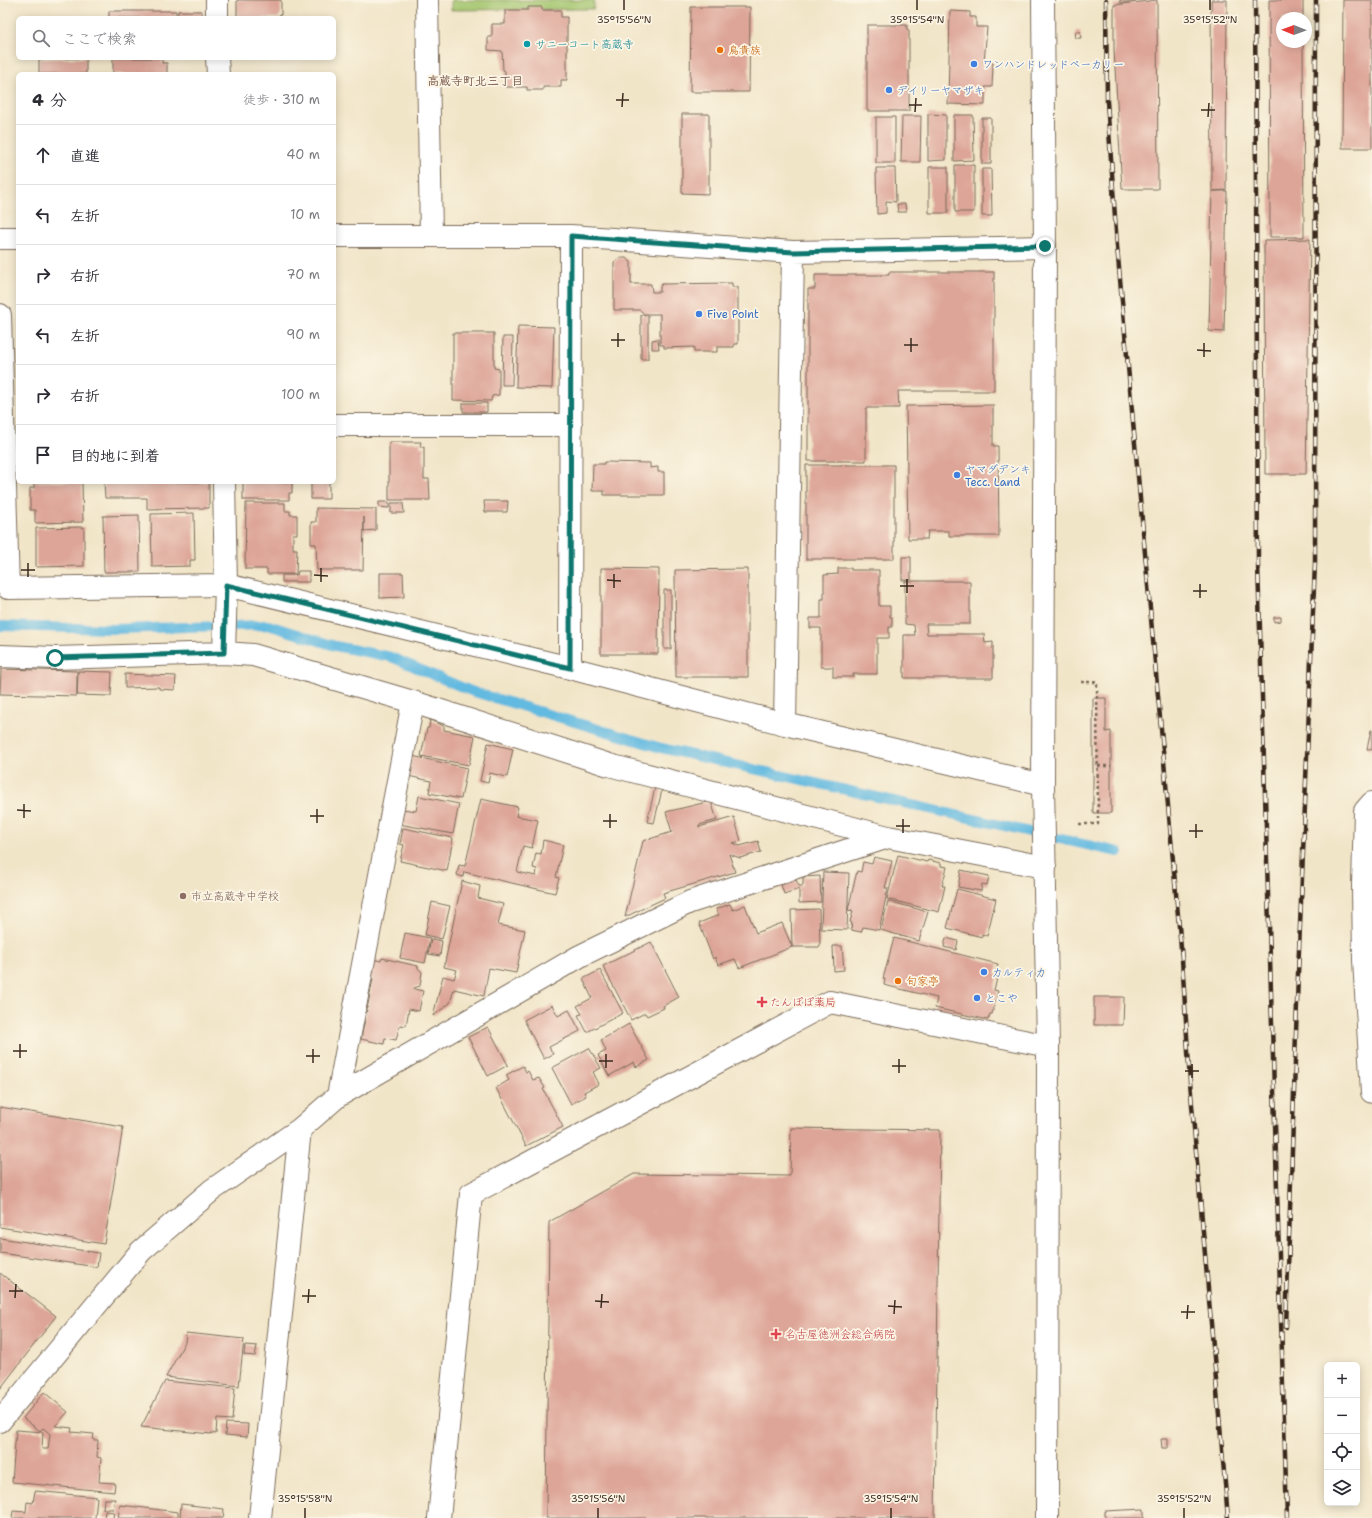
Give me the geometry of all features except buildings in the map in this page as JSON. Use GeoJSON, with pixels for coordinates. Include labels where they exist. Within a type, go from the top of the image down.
{"type":"FeatureCollection","features":[{"type":"Feature","properties":{"kind":"street"},"geometry":{"type":"LineString","coordinates":[[217,0],[217,16]]}},
{"type":"Feature","properties":{"kind":"street"},"geometry":{"type":"LineString","coordinates":[[427,0],[430,235]]}},
{"type":"Feature","properties":{"kind":"street"},"geometry":{"type":"LineString","coordinates":[[1043,0],[1045,246],[1043,785],[1048,1046],[1047,1518]]}},
{"type":"Feature","properties":{"kind":"street"},"geometry":{"type":"LineString","coordinates":[[217,60],[218,72]]}},
{"type":"Feature","properties":{"kind":"street"},"geometry":{"type":"LineString","coordinates":[[336,236],[571,236],[793,252],[1045,246]]}},
{"type":"Feature","properties":{"kind":"street"},"geometry":{"type":"LineString","coordinates":[[570,668],[571,236]]}},
{"type":"Feature","properties":{"kind":"street"},"geometry":{"type":"LineString","coordinates":[[0,238],[16,238]]}},
{"type":"Feature","properties":{"kind":"street"},"geometry":{"type":"LineString","coordinates":[[785,724],[793,252]]}},
{"type":"Feature","properties":{"kind":"street"},"geometry":{"type":"LineString","coordinates":[[0,315],[8,588],[225,592],[570,668],[785,724],[1043,785]]}},
{"type":"Feature","properties":{"kind":"street"},"geometry":{"type":"LineString","coordinates":[[336,425],[571,425]]}},
{"type":"Feature","properties":{"kind":"street"},"geometry":{"type":"LineString","coordinates":[[224,484],[224,653]]}},
{"type":"Feature","properties":{"kind":"street"},"geometry":{"type":"LineString","coordinates":[[0,656],[55,658],[224,653],[253,655],[413,702],[609,765],[888,837],[1045,860]]}},
{"type":"Feature","properties":{"kind":"street"},"geometry":{"type":"LineString","coordinates":[[338,1096],[413,702]]}},
{"type":"Feature","properties":{"kind":"street"},"geometry":{"type":"LineString","coordinates":[[1372,803],[1365,811],[1368,886],[1364,960],[1372,1092]]}},
{"type":"Feature","properties":{"kind":"street"},"geometry":{"type":"LineString","coordinates":[[0,1421],[141,1251],[212,1190],[300,1129],[338,1096],[580,956],[690,902],[888,837]]}},
{"type":"Feature","properties":{"kind":"street"},"geometry":{"type":"LineString","coordinates":[[439,1518],[471,1194],[830,1002],[1048,1046]]}},
{"type":"Feature","properties":{"kind":"street"},"geometry":{"type":"LineString","coordinates":[[265,1516],[300,1129]]}},
{"type":"Feature","properties":{"kind":"path"},"geometry":{"type":"LineString","coordinates":[[1079,824],[1098,824],[1097,682],[1081,682]]}},
{"type":"Feature","properties":{"kind":"path"},"geometry":{"type":"LineString","coordinates":[[1098,766],[1111,766]]}},
{"type":"Feature","properties":{"kind":"green space"},"geometry":{"type":"Polygon","coordinates":[[[451,0],[594,0],[594,9],[451,10],[451,0]]]}},
{"type":"Feature","properties":{"kind":"waterway"},"geometry":{"type":"LineString","coordinates":[[0,626],[111,629],[268,625],[335,646],[391,657],[471,691],[661,748],[1118,852]]}},
{"type":"Feature","properties":{"kind":"railway"},"geometry":{"type":"LineString","coordinates":[[1106,0],[1107,101],[1117,246],[1182,959],[1190,1082],[1228,1518]]}},
{"type":"Feature","properties":{"kind":"railway"},"geometry":{"type":"LineString","coordinates":[[1255,0],[1258,564],[1287,1518]]}},
{"type":"Feature","properties":{"kind":"railway"},"geometry":{"type":"LineString","coordinates":[[1286,1327],[1298,974],[1315,563],[1316,0]]}},
{"type":"Feature","properties":{"kind":"place","name":"サニーコート高蔵寺"},"geometry":{"type":"Point","coordinates":[527,44]}},
{"type":"Feature","properties":{"kind":"place","name":"鳥貴族"},"geometry":{"type":"Point","coordinates":[720,50]}},
{"type":"Feature","properties":{"kind":"place","name":"ワンハンドレッドベーカリー"},"geometry":{"type":"Point","coordinates":[974,64]}},
{"type":"Feature","properties":{"kind":"place","name":"デイリーヤマザキ"},"geometry":{"type":"Point","coordinates":[889,90]}},
{"type":"Feature","properties":{"kind":"place","name":"Five Point"},"geometry":{"type":"Point","coordinates":[699,314]}},
{"type":"Feature","properties":{"kind":"place","name":"ヤマダデンキ Tecc. Land"},"geometry":{"type":"Point","coordinates":[957,475]}},
{"type":"Feature","properties":{"kind":"place","name":"市立高蔵寺中学校"},"geometry":{"type":"Point","coordinates":[183,896]}},
{"type":"Feature","properties":{"kind":"place","name":"カルティカ"},"geometry":{"type":"Point","coordinates":[984,972]}},
{"type":"Feature","properties":{"kind":"place","name":"旬家亭"},"geometry":{"type":"Point","coordinates":[898,981]}},
{"type":"Feature","properties":{"kind":"place","name":"とこや"},"geometry":{"type":"Point","coordinates":[977,998]}},
{"type":"Feature","properties":{"kind":"place","name":"たんぽぽ薬局"},"geometry":{"type":"Point","coordinates":[762,1002]}},
{"type":"Feature","properties":{"kind":"place","name":"名古屋徳洲会総合病院"},"geometry":{"type":"Point","coordinates":[776,1334]}},
{"type":"Feature","properties":{"kind":"district","name":"高蔵寺町北三丁目"},"geometry":{"type":"Point","coordinates":[475,81]}},
{"type":"Feature","properties":{"kind":"route"},"geometry":{"type":"LineString","coordinates":[[55,658],[224,653],[226,585],[570,668],[571,236],[793,252],[1045,246]]}}]}
